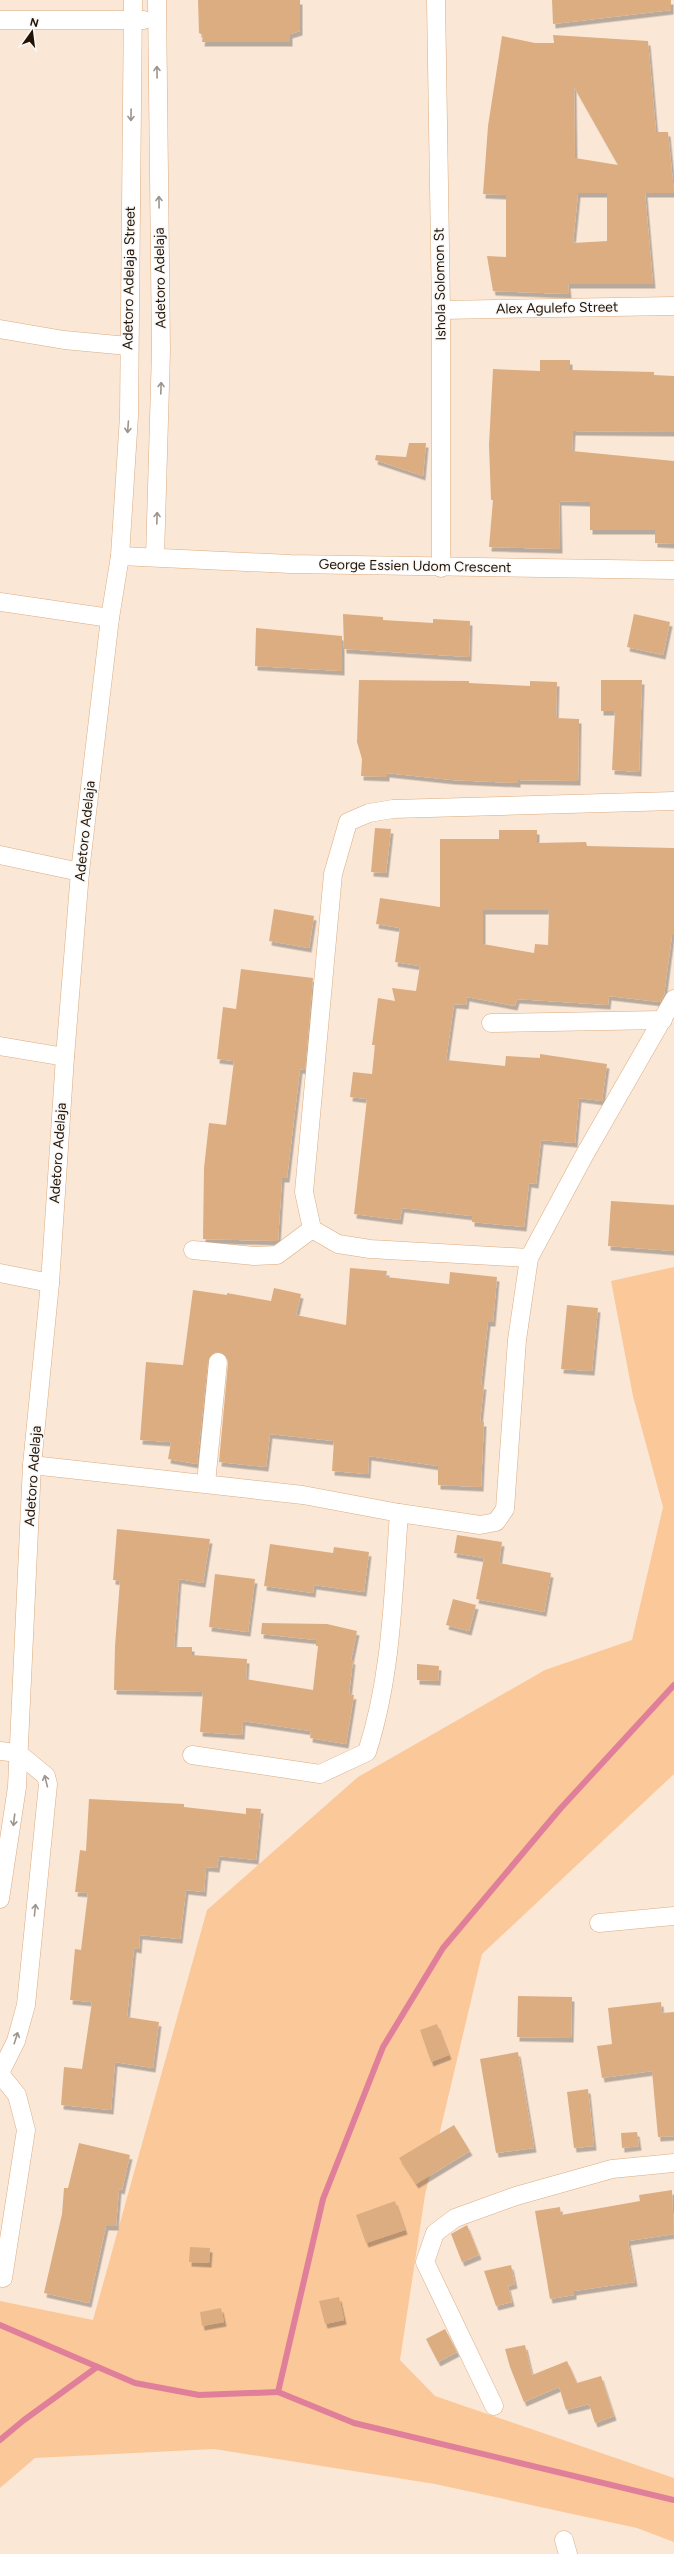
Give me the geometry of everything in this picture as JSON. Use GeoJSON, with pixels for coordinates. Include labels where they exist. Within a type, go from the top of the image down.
{"type":"FeatureCollection","features":[{"type":"Feature","properties":{"kind":"street","name":"Adetoro Adelaja Street"},"geometry":{"type":"LineString","coordinates":[[120,556],[129,416],[128,346],[133,0]]}},
{"type":"Feature","properties":{"kind":"street","name":"Adetoro Adelaja"},"geometry":{"type":"LineString","coordinates":[[156,557],[162,351],[157,0]]}},
{"type":"Feature","properties":{"kind":"street","name":"Ishola Solomon St"},"geometry":{"type":"LineString","coordinates":[[436,0],[441,310],[441,568]]}},
{"type":"Feature","properties":{"kind":"street"},"geometry":{"type":"LineString","coordinates":[[0,20],[157,20]]}},
{"type":"Feature","properties":{"kind":"street","name":"Alex Agulefo Street"},"geometry":{"type":"LineString","coordinates":[[441,310],[674,306]]}},
{"type":"Feature","properties":{"kind":"street"},"geometry":{"type":"LineString","coordinates":[[0,330],[64,340],[128,346]]}},
{"type":"Feature","properties":{"kind":"street","name":"Adetoro Adelaja"},"geometry":{"type":"LineString","coordinates":[[0,1899],[14,1820],[32,1465],[50,1284],[65,1057],[80,872],[110,618],[120,556]]}},
{"type":"Feature","properties":{"kind":"street","name":"George Essien Udom Crescent"},"geometry":{"type":"LineString","coordinates":[[120,556],[290,564],[441,568],[674,570]]}},
{"type":"Feature","properties":{"kind":"street"},"geometry":{"type":"LineString","coordinates":[[0,602],[110,618]]}},
{"type":"Feature","properties":{"kind":"street"},"geometry":{"type":"LineString","coordinates":[[529,1258],[370,1249],[338,1244],[312,1229],[304,1192],[333,874],[348,822],[369,813],[393,809],[674,801]]}},
{"type":"Feature","properties":{"kind":"street"},"geometry":{"type":"LineString","coordinates":[[0,856],[80,872]]}},
{"type":"Feature","properties":{"kind":"street"},"geometry":{"type":"LineString","coordinates":[[32,1465],[206,1483],[303,1495],[399,1514],[480,1525],[496,1522],[505,1509],[517,1340],[529,1258],[585,1154],[674,999]]}},
{"type":"Feature","properties":{"kind":"street"},"geometry":{"type":"LineString","coordinates":[[491,1023],[663,1020]]}},
{"type":"Feature","properties":{"kind":"street"},"geometry":{"type":"LineString","coordinates":[[0,1046],[65,1057]]}},
{"type":"Feature","properties":{"kind":"street"},"geometry":{"type":"LineString","coordinates":[[193,1250],[254,1256],[277,1255],[312,1229]]}},
{"type":"Feature","properties":{"kind":"street"},"geometry":{"type":"LineString","coordinates":[[0,1273],[50,1284]]}},
{"type":"Feature","properties":{"kind":"street"},"geometry":{"type":"LineString","coordinates":[[206,1483],[218,1362]]}},
{"type":"Feature","properties":{"kind":"street"},"geometry":{"type":"LineString","coordinates":[[192,1755],[320,1774],[367,1752],[379,1716],[387,1675],[399,1514]]}},
{"type":"Feature","properties":{"kind":"street"},"geometry":{"type":"LineString","coordinates":[[0,1751],[18,1753],[46,1776],[48,1784],[26,2005],[16,2041],[0,2074],[17,2095],[26,2130],[3,2278]]}},
{"type":"Feature","properties":{"kind":"street"},"geometry":{"type":"LineString","coordinates":[[599,1923],[674,1916]]}},
{"type":"Feature","properties":{"kind":"street"},"geometry":{"type":"LineString","coordinates":[[494,2406],[425,2262],[435,2234],[455,2218],[516,2196],[612,2169],[674,2163]]}},
{"type":"Feature","properties":{"kind":"shaded area"},"geometry":{"type":"Polygon","coordinates":[[[674,1267],[674,1774],[482,1954],[425,2195],[400,2360],[435,2396],[674,2478],[674,2542],[637,2528],[435,2484],[214,2449],[35,2458],[0,2488],[0,2301],[93,2320],[207,1910],[358,1777],[545,1670],[632,1640],[663,1507],[633,1396],[611,1281],[674,1267]]]}},
{"type":"Feature","properties":{"kind":"building"},"geometry":{"type":"Polygon","coordinates":[[[198,0],[300,0],[300,31],[290,34],[290,42],[202,42],[203,35],[199,33],[198,0]]]}},
{"type":"Feature","properties":{"kind":"building"},"geometry":{"type":"Polygon","coordinates":[[[552,0],[671,0],[671,10],[553,24],[552,0]]]}},
{"type":"Feature","properties":{"kind":"building"},"geometry":{"type":"Polygon","coordinates":[[[553,35],[648,41],[656,132],[668,132],[674,193],[645,193],[653,284],[568,284],[569,294],[493,291],[487,256],[506,257],[506,195],[483,194],[488,126],[502,36],[535,43],[554,43],[553,35]],[[574,87],[575,158],[618,165],[574,87]],[[578,193],[573,243],[607,241],[607,193],[578,193]]]}},
{"type":"Feature","properties":{"kind":"building"},"geometry":{"type":"Polygon","coordinates":[[[540,360],[570,360],[570,370],[654,372],[654,375],[674,376],[674,432],[573,431],[572,451],[674,461],[674,544],[655,543],[655,530],[590,530],[590,502],[559,501],[560,549],[489,547],[493,500],[491,500],[489,445],[493,369],[540,371],[540,360]]]}},
{"type":"Feature","properties":{"kind":"building"},"geometry":{"type":"Polygon","coordinates":[[[409,443],[426,443],[423,476],[375,460],[376,455],[406,457],[409,443]]]}},
{"type":"Feature","properties":{"kind":"building"},"geometry":{"type":"Polygon","coordinates":[[[343,614],[383,617],[383,620],[433,623],[433,619],[470,621],[469,657],[344,649],[343,614]]]}},
{"type":"Feature","properties":{"kind":"building"},"geometry":{"type":"Polygon","coordinates":[[[634,614],[670,622],[663,655],[627,647],[634,614]]]}},
{"type":"Feature","properties":{"kind":"building"},"geometry":{"type":"Polygon","coordinates":[[[256,628],[342,636],[342,671],[255,666],[256,628]]]}},
{"type":"Feature","properties":{"kind":"building"},"geometry":{"type":"Polygon","coordinates":[[[359,680],[469,681],[469,683],[530,686],[530,681],[557,682],[556,718],[579,719],[578,781],[518,780],[518,783],[452,780],[387,773],[387,777],[361,776],[362,759],[357,742],[359,680]]]}},
{"type":"Feature","properties":{"kind":"building"},"geometry":{"type":"Polygon","coordinates":[[[601,680],[642,680],[639,772],[612,770],[615,711],[601,711],[601,680]]]}},
{"type":"Feature","properties":{"kind":"building"},"geometry":{"type":"Polygon","coordinates":[[[375,828],[391,829],[386,873],[371,872],[375,828]]]}},
{"type":"Feature","properties":{"kind":"building"},"geometry":{"type":"Polygon","coordinates":[[[499,830],[537,830],[537,843],[586,842],[587,846],[674,848],[674,935],[672,935],[664,995],[660,1002],[609,996],[608,1005],[517,999],[515,1006],[467,997],[466,1005],[454,1004],[446,1060],[505,1066],[506,1056],[540,1058],[540,1054],[607,1064],[602,1101],[579,1098],[575,1143],[541,1140],[536,1184],[529,1183],[524,1227],[472,1222],[472,1216],[402,1208],[400,1220],[354,1214],[367,1099],[350,1097],[353,1072],[372,1074],[375,1045],[372,1045],[378,998],[395,1001],[392,988],[416,991],[420,966],[395,962],[400,928],[376,924],[380,898],[440,907],[440,839],[499,839],[499,830]],[[483,910],[483,944],[534,953],[535,944],[548,945],[549,910],[483,910]]]}},
{"type":"Feature","properties":{"kind":"building"},"geometry":{"type":"Polygon","coordinates":[[[274,909],[314,916],[309,948],[269,941],[274,909]]]}},
{"type":"Feature","properties":{"kind":"building"},"geometry":{"type":"Polygon","coordinates":[[[241,969],[313,978],[305,1070],[300,1069],[287,1178],[282,1178],[278,1241],[203,1239],[204,1168],[209,1123],[226,1125],[234,1061],[217,1059],[223,1007],[236,1009],[241,969]]]}},
{"type":"Feature","properties":{"kind":"building"},"geometry":{"type":"Polygon","coordinates":[[[611,1201],[674,1205],[674,1251],[608,1246],[611,1201]]]}},
{"type":"Feature","properties":{"kind":"building"},"geometry":{"type":"Polygon","coordinates":[[[350,1268],[387,1271],[386,1277],[449,1284],[450,1272],[497,1277],[493,1322],[488,1322],[481,1385],[484,1385],[480,1422],[484,1422],[481,1487],[438,1485],[438,1466],[369,1456],[368,1474],[332,1471],[334,1441],[270,1434],[266,1467],[219,1462],[228,1363],[227,1357],[219,1352],[213,1353],[208,1361],[197,1464],[168,1459],[171,1442],[140,1440],[146,1362],[183,1365],[193,1290],[227,1295],[227,1293],[271,1301],[274,1288],[301,1294],[296,1315],[346,1325],[350,1268]]]}},
{"type":"Feature","properties":{"kind":"building"},"geometry":{"type":"Polygon","coordinates":[[[567,1305],[598,1308],[592,1371],[561,1369],[567,1305]]]}},
{"type":"Feature","properties":{"kind":"building"},"geometry":{"type":"Polygon","coordinates":[[[117,1529],[210,1539],[203,1583],[179,1579],[174,1647],[192,1647],[192,1655],[247,1659],[246,1679],[313,1690],[318,1646],[316,1646],[316,1640],[261,1634],[262,1623],[327,1624],[357,1631],[351,1660],[353,1660],[349,1694],[354,1695],[346,1744],[310,1738],[311,1731],[243,1721],[242,1735],[200,1732],[203,1692],[114,1690],[115,1646],[120,1581],[113,1580],[117,1529]]]}},
{"type":"Feature","properties":{"kind":"building"},"geometry":{"type":"Polygon","coordinates":[[[457,1535],[502,1542],[499,1563],[551,1573],[544,1612],[476,1599],[484,1558],[454,1553],[457,1535]]]}},
{"type":"Feature","properties":{"kind":"building"},"geometry":{"type":"Polygon","coordinates":[[[270,1544],[333,1553],[334,1547],[369,1552],[364,1592],[314,1585],[313,1593],[264,1586],[270,1544]]]}},
{"type":"Feature","properties":{"kind":"building"},"geometry":{"type":"Polygon","coordinates":[[[215,1574],[255,1579],[248,1632],[209,1627],[215,1574]]]}},
{"type":"Feature","properties":{"kind":"building"},"geometry":{"type":"Polygon","coordinates":[[[453,1599],[476,1605],[469,1631],[446,1625],[453,1599]]]}},
{"type":"Feature","properties":{"kind":"building"},"geometry":{"type":"Polygon","coordinates":[[[417,1664],[439,1666],[438,1681],[417,1680],[417,1664]]]}},
{"type":"Feature","properties":{"kind":"building"},"geometry":{"type":"Polygon","coordinates":[[[89,1799],[184,1804],[184,1807],[246,1814],[246,1808],[261,1809],[256,1860],[219,1856],[217,1868],[206,1867],[204,1892],[186,1890],[180,1939],[140,1935],[139,1949],[134,1948],[127,2017],[159,2022],[153,2068],[115,2062],[111,2110],[61,2105],[64,2067],[82,2069],[92,2002],[70,2000],[75,1949],[81,1950],[88,1893],[75,1892],[80,1850],[86,1851],[89,1799]]]}},
{"type":"Feature","properties":{"kind":"building"},"geometry":{"type":"Polygon","coordinates":[[[518,1996],[572,1997],[571,2038],[517,2037],[518,1996]]]}},
{"type":"Feature","properties":{"kind":"building"},"geometry":{"type":"Polygon","coordinates":[[[661,2002],[662,2013],[674,2012],[674,2136],[658,2137],[652,2071],[602,2078],[597,2046],[612,2044],[608,2008],[661,2002]]]}},
{"type":"Feature","properties":{"kind":"building"},"geometry":{"type":"Polygon","coordinates":[[[437,2024],[449,2055],[431,2062],[420,2030],[437,2024]]]}},
{"type":"Feature","properties":{"kind":"building"},"geometry":{"type":"Polygon","coordinates":[[[518,2052],[534,2148],[496,2153],[480,2059],[518,2052]]]}},
{"type":"Feature","properties":{"kind":"building"},"geometry":{"type":"Polygon","coordinates":[[[588,2089],[594,2146],[574,2148],[567,2092],[588,2089]]]}},
{"type":"Feature","properties":{"kind":"building"},"geometry":{"type":"Polygon","coordinates":[[[454,2125],[470,2151],[416,2184],[399,2158],[454,2125]]]}},
{"type":"Feature","properties":{"kind":"building"},"geometry":{"type":"Polygon","coordinates":[[[637,2132],[639,2146],[622,2148],[621,2133],[637,2132]]]}},
{"type":"Feature","properties":{"kind":"building"},"geometry":{"type":"Polygon","coordinates":[[[79,2143],[130,2155],[122,2190],[119,2189],[116,2226],[106,2226],[89,2303],[44,2293],[62,2214],[64,2188],[68,2188],[79,2143]]]}},
{"type":"Feature","properties":{"kind":"building"},"geometry":{"type":"Polygon","coordinates":[[[672,2190],[674,2234],[628,2241],[635,2282],[574,2291],[574,2295],[550,2299],[535,2211],[560,2207],[561,2215],[640,2201],[639,2195],[672,2190]]]}},
{"type":"Feature","properties":{"kind":"building"},"geometry":{"type":"Polygon","coordinates":[[[395,2201],[405,2230],[366,2243],[356,2215],[395,2201]]]}},
{"type":"Feature","properties":{"kind":"building"},"geometry":{"type":"Polygon","coordinates":[[[467,2225],[479,2255],[462,2262],[451,2234],[467,2225]]]}},
{"type":"Feature","properties":{"kind":"building"},"geometry":{"type":"Polygon","coordinates":[[[190,2247],[210,2248],[209,2263],[189,2262],[190,2247]]]}},
{"type":"Feature","properties":{"kind":"building"},"geometry":{"type":"Polygon","coordinates":[[[511,2265],[515,2284],[508,2286],[512,2302],[496,2306],[484,2271],[511,2265]]]}},
{"type":"Feature","properties":{"kind":"building"},"geometry":{"type":"Polygon","coordinates":[[[339,2297],[344,2320],[325,2324],[319,2301],[339,2297]]]}},
{"type":"Feature","properties":{"kind":"building"},"geometry":{"type":"Polygon","coordinates":[[[221,2308],[224,2322],[202,2326],[200,2312],[221,2308]]]}},
{"type":"Feature","properties":{"kind":"building"},"geometry":{"type":"Polygon","coordinates":[[[445,2329],[457,2352],[438,2362],[426,2339],[445,2329]]]}},
{"type":"Feature","properties":{"kind":"building"},"geometry":{"type":"Polygon","coordinates":[[[525,2345],[532,2375],[567,2361],[577,2383],[601,2376],[614,2416],[595,2423],[589,2404],[566,2410],[559,2387],[524,2402],[510,2367],[505,2349],[525,2345]]]}},
{"type":"Feature","properties":{"kind":"waterway"},"geometry":{"type":"LineString","coordinates":[[674,1685],[560,1809],[443,1948],[383,2047],[323,2199],[278,2392],[354,2423],[674,2500]]}},
{"type":"Feature","properties":{"kind":"waterway"},"geometry":{"type":"LineString","coordinates":[[0,2325],[135,2383],[199,2395],[278,2392]]}},
{"type":"Feature","properties":{"kind":"waterway"},"geometry":{"type":"LineString","coordinates":[[0,2440],[24,2420],[97,2367]]}}]}
